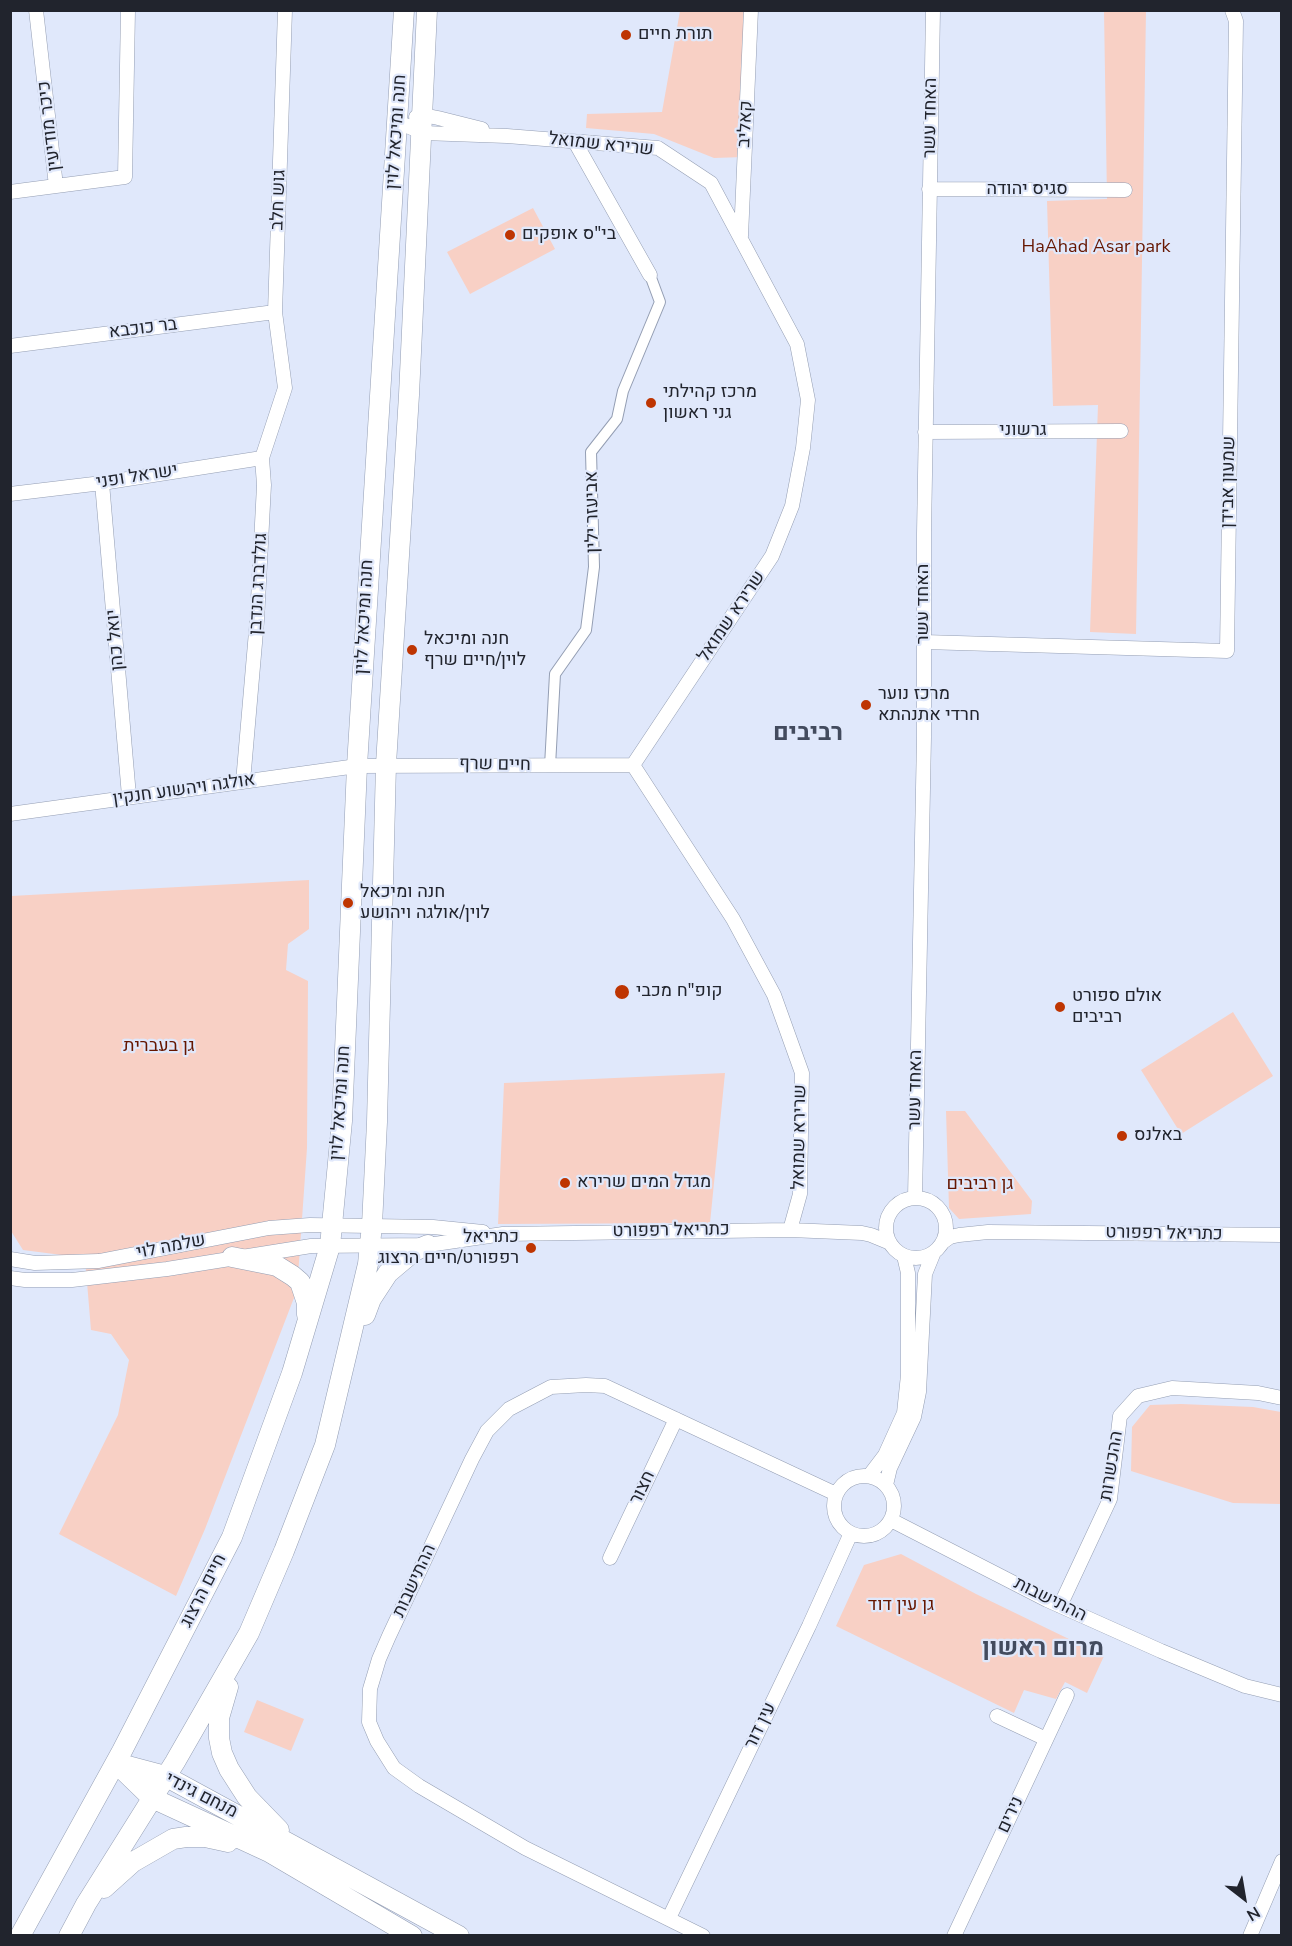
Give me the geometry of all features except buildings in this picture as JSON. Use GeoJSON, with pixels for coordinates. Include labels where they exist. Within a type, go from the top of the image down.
{"type":"FeatureCollection","features":[{"type":"Feature","properties":{"kind":"main road","name":"חנה ומיכאל לוין"},"geometry":{"type":"LineString","coordinates":[[331,1224],[342,1121],[357,765],[404,10]]}},
{"type":"Feature","properties":{"kind":"main road","name":"חנה ומיכאל לוין"},"geometry":{"type":"LineString","coordinates":[[372,1225],[377,1122],[386,764],[405,465],[428,10]]}},
{"type":"Feature","properties":{"kind":"main road","name":"חיים הרצוג"},"geometry":{"type":"LineString","coordinates":[[20,1935],[116,1763],[231,1537],[280,1408],[307,1326],[330,1246],[331,1224]]}},
{"type":"Feature","properties":{"kind":"main road"},"geometry":{"type":"LineString","coordinates":[[294,1845],[247,1797],[229,1769],[219,1738],[219,1718],[223,1700],[249,1633],[325,1445],[371,1245],[372,1225]]}},
{"type":"Feature","properties":{"kind":"main road"},"geometry":{"type":"LineString","coordinates":[[339,1385],[371,1299],[388,1273],[414,1251],[428,1245]]}},
{"type":"Feature","properties":{"kind":"main road"},"geometry":{"type":"LineString","coordinates":[[232,1257],[277,1266],[300,1282],[307,1303],[307,1326]]}},
{"type":"Feature","properties":{"kind":"main road"},"geometry":{"type":"LineString","coordinates":[[69,1935],[175,1762],[249,1633]]}},
{"type":"Feature","properties":{"kind":"main road","name":"מנחם גינדי"},"geometry":{"type":"LineString","coordinates":[[116,1763],[165,1776],[459,1935]]}},
{"type":"Feature","properties":{"kind":"main road","name":"מנחם גינדי"},"geometry":{"type":"LineString","coordinates":[[116,1763],[152,1798],[269,1852],[412,1935]]}},
{"type":"Feature","properties":{"kind":"main road"},"geometry":{"type":"LineString","coordinates":[[86,1904],[134,1862],[174,1839],[205,1837],[269,1852]]}},
{"type":"Feature","properties":{"kind":"street","name":"כיכר מודיעין"},"geometry":{"type":"LineString","coordinates":[[36,10],[56,186],[125,177],[128,10]]}},
{"type":"Feature","properties":{"kind":"street","name":"גוש חלב"},"geometry":{"type":"LineString","coordinates":[[285,10],[275,312],[285,388]]}},
{"type":"Feature","properties":{"kind":"street","name":"קאליב"},"geometry":{"type":"LineString","coordinates":[[741,238],[751,10]]}},
{"type":"Feature","properties":{"kind":"street","name":"האחד עשר"},"geometry":{"type":"LineString","coordinates":[[915,1198],[924,748],[925,432],[933,10]]}},
{"type":"Feature","properties":{"kind":"street","name":"שמעון אבידן"},"geometry":{"type":"LineString","coordinates":[[924,642],[1227,651],[1236,21],[1232,10]]}},
{"type":"Feature","properties":{"kind":"street","name":"שרירא שמואל"},"geometry":{"type":"LineString","coordinates":[[398,122],[507,136],[658,148],[711,183],[797,344],[808,400],[792,506],[772,556],[633,765],[738,929],[774,995],[802,1073],[800,1194],[790,1230]]}},
{"type":"Feature","properties":{"kind":"street","name":"אביעזר ילין"},"geometry":{"type":"LineString","coordinates":[[550,766],[555,674],[586,630],[594,567],[591,452],[617,419],[623,391],[660,302],[650,275],[575,141]]}},
{"type":"Feature","properties":{"kind":"street"},"geometry":{"type":"LineString","coordinates":[[10,192],[56,186]]}},
{"type":"Feature","properties":{"kind":"street","name":"סגיס יהודה"},"geometry":{"type":"LineString","coordinates":[[929,189],[1125,190]]}},
{"type":"Feature","properties":{"kind":"street","name":"בר כוכבא"},"geometry":{"type":"LineString","coordinates":[[10,346],[275,312]]}},
{"type":"Feature","properties":{"kind":"street","name":"גולדברג הנדבן"},"geometry":{"type":"LineString","coordinates":[[243,782],[257,620],[264,485],[262,458],[285,388]]}},
{"type":"Feature","properties":{"kind":"street","name":"גרשוני"},"geometry":{"type":"LineString","coordinates":[[925,432],[1121,431]]}},
{"type":"Feature","properties":{"kind":"street","name":"ישראל ופני"},"geometry":{"type":"LineString","coordinates":[[10,494],[102,483],[262,458]]}},
{"type":"Feature","properties":{"kind":"street","name":"יואל כהן"},"geometry":{"type":"LineString","coordinates":[[102,483],[129,796]]}},
{"type":"Feature","properties":{"kind":"street","name":"חיים שרף"},"geometry":{"type":"LineString","coordinates":[[357,765],[633,765]]}},
{"type":"Feature","properties":{"kind":"street","name":"אולגה ויהשוע חנקין"},"geometry":{"type":"LineString","coordinates":[[10,814],[357,765]]}},
{"type":"Feature","properties":{"kind":"street"},"geometry":{"type":"LineString","coordinates":[[886,1485],[890,1468],[914,1417],[925,1274],[939,1247],[946,1232],[945,1222],[938,1208],[931,1202],[915,1198],[900,1202],[889,1213],[886,1221],[886,1235],[892,1248],[904,1256],[920,1258],[939,1247]]}},
{"type":"Feature","properties":{"kind":"street","name":"כתריאל רפפורט"},"geometry":{"type":"LineString","coordinates":[[839,1232],[872,1227],[886,1221]]}},
{"type":"Feature","properties":{"kind":"street","name":"כתריאל רפפורט"},"geometry":{"type":"LineString","coordinates":[[945,1222],[959,1230],[974,1233]]}},
{"type":"Feature","properties":{"kind":"street","name":"כתריאל רפפורט"},"geometry":{"type":"LineString","coordinates":[[331,1224],[433,1227],[503,1234],[790,1230],[872,1235],[888,1242]]}},
{"type":"Feature","properties":{"kind":"street","name":"שלמה לוי"},"geometry":{"type":"LineString","coordinates":[[10,1259],[35,1263],[99,1261],[269,1228],[331,1224]]}},
{"type":"Feature","properties":{"kind":"street","name":"כתריאל רפפורט"},"geometry":{"type":"LineString","coordinates":[[939,1247],[950,1237],[974,1233],[1281,1236]]}},
{"type":"Feature","properties":{"kind":"street","name":"כתריאל רפפורט"},"geometry":{"type":"LineString","coordinates":[[330,1246],[428,1245],[503,1234]]}},
{"type":"Feature","properties":{"kind":"street","name":"שלמה לוי"},"geometry":{"type":"LineString","coordinates":[[10,1278],[72,1280],[167,1269],[311,1246],[330,1246]]}},
{"type":"Feature","properties":{"kind":"street"},"geometry":{"type":"LineString","coordinates":[[869,1476],[885,1455],[904,1413],[908,1364],[908,1273],[904,1256]]}},
{"type":"Feature","properties":{"kind":"street","name":"ההתישבות"},"geometry":{"type":"LineString","coordinates":[[703,1935],[525,1848],[419,1786],[394,1768],[377,1741],[369,1722],[370,1689],[379,1659],[487,1431],[509,1409],[551,1387],[605,1386],[836,1494]]}},
{"type":"Feature","properties":{"kind":"street","name":"ההכשרות"},"geometry":{"type":"LineString","coordinates":[[1060,1606],[1110,1499],[1120,1416],[1138,1396],[1172,1388],[1258,1393],[1281,1398]]}},
{"type":"Feature","properties":{"kind":"street","name":"חצור"},"geometry":{"type":"LineString","coordinates":[[610,1558],[676,1419]]}},
{"type":"Feature","properties":{"kind":"street"},"geometry":{"type":"LineString","coordinates":[[859,1476],[879,1479],[886,1485],[892,1492],[894,1511],[886,1528],[878,1533],[860,1536],[844,1528],[835,1512],[836,1494],[842,1486],[850,1479],[859,1476]]}},
{"type":"Feature","properties":{"kind":"street","name":"ההתישבות"},"geometry":{"type":"LineString","coordinates":[[891,1520],[1060,1606],[1245,1686],[1281,1695]]}},
{"type":"Feature","properties":{"kind":"street","name":"עין דור"},"geometry":{"type":"LineString","coordinates":[[669,1918],[851,1533]]}},
{"type":"Feature","properties":{"kind":"street","name":"נירים"},"geometry":{"type":"LineString","coordinates":[[954,1935],[1067,1695]]}},
{"type":"Feature","properties":{"kind":"street"},"geometry":{"type":"LineString","coordinates":[[997,1716],[1046,1739]]}},
{"type":"Feature","properties":{"kind":"street"},"geometry":{"type":"LineString","coordinates":[[1251,1935],[1281,1861]]}},
{"type":"Feature","properties":{"kind":"green space"},"geometry":{"type":"Polygon","coordinates":[[[680,11],[749,11],[744,157],[714,158],[654,134],[586,128],[587,114],[662,112],[680,11]]]}},
{"type":"Feature","properties":{"kind":"green space","name":"HaAhad Asar park"},"geometry":{"type":"Polygon","coordinates":[[[1104,11],[1146,11],[1136,634],[1090,632],[1098,405],[1053,406],[1047,201],[1107,199],[1104,11]]]}},
{"type":"Feature","properties":{"kind":"green space"},"geometry":{"type":"Polygon","coordinates":[[[533,208],[555,249],[470,294],[447,252],[533,208]]]}},
{"type":"Feature","properties":{"kind":"green space","name":"גן בעברית"},"geometry":{"type":"Polygon","coordinates":[[[309,880],[309,929],[288,944],[286,970],[308,981],[307,1148],[297,1290],[205,1529],[176,1596],[59,1534],[118,1415],[129,1360],[111,1334],[91,1330],[85,1258],[23,1250],[11,1231],[11,896],[309,880]]]}},
{"type":"Feature","properties":{"kind":"green space"},"geometry":{"type":"Polygon","coordinates":[[[1233,1012],[1273,1076],[1181,1134],[1141,1070],[1233,1012]]]}},
{"type":"Feature","properties":{"kind":"green space"},"geometry":{"type":"Polygon","coordinates":[[[725,1073],[710,1223],[498,1224],[504,1083],[725,1073]]]}},
{"type":"Feature","properties":{"kind":"green space","name":"גן רביבים"},"geometry":{"type":"Polygon","coordinates":[[[946,1111],[965,1111],[1032,1201],[1031,1214],[959,1219],[949,1208],[946,1111]]]}},
{"type":"Feature","properties":{"kind":"green space"},"geometry":{"type":"Polygon","coordinates":[[[1150,1405],[1253,1407],[1281,1412],[1281,1504],[1233,1503],[1131,1471],[1132,1427],[1150,1405]]]}},
{"type":"Feature","properties":{"kind":"green space","name":"גן עין דוד"},"geometry":{"type":"Polygon","coordinates":[[[901,1554],[976,1594],[1104,1656],[1087,1693],[1065,1682],[1056,1699],[1024,1690],[1014,1713],[836,1626],[864,1565],[901,1554]]]}},
{"type":"Feature","properties":{"kind":"green space"},"geometry":{"type":"Polygon","coordinates":[[[257,1700],[304,1719],[291,1751],[244,1732],[257,1700]]]}},
{"type":"Feature","properties":{"kind":"place","name":"תורת חיים"},"geometry":{"type":"Point","coordinates":[626,35]}},
{"type":"Feature","properties":{"kind":"place","name":"בי\"ס אופקים"},"geometry":{"type":"Point","coordinates":[510,235]}},
{"type":"Feature","properties":{"kind":"place","name":"מרכז קהילתי גני ראשון"},"geometry":{"type":"Point","coordinates":[651,403]}},
{"type":"Feature","properties":{"kind":"place","name":"חנה ומיכאל לוין/חיים שרף"},"geometry":{"type":"Point","coordinates":[412,650]}},
{"type":"Feature","properties":{"kind":"place","name":"מרכז נוער חרדי אתנהתא"},"geometry":{"type":"Point","coordinates":[866,705]}},
{"type":"Feature","properties":{"kind":"place","name":"חנה ומיכאל לוין/אולגה ויהושע"},"geometry":{"type":"Point","coordinates":[348,903]}},
{"type":"Feature","properties":{"kind":"place","name":"קופ\"ח מכבי"},"geometry":{"type":"Point","coordinates":[622,992]}},
{"type":"Feature","properties":{"kind":"place","name":"אולם ספורט רביבים"},"geometry":{"type":"Point","coordinates":[1060,1007]}},
{"type":"Feature","properties":{"kind":"place","name":"באלנס"},"geometry":{"type":"Point","coordinates":[1122,1136]}},
{"type":"Feature","properties":{"kind":"place","name":"מגדל המים שרירא"},"geometry":{"type":"Point","coordinates":[565,1183]}},
{"type":"Feature","properties":{"kind":"place","name":"כתריאל רפפורט/חיים הרצוג"},"geometry":{"type":"Point","coordinates":[531,1248]}},
{"type":"Feature","properties":{"kind":"district","name":"רביבים"},"geometry":{"type":"Point","coordinates":[808,734]}},
{"type":"Feature","properties":{"kind":"district","name":"מרום ראשון"},"geometry":{"type":"Point","coordinates":[1043,1649]}}]}
